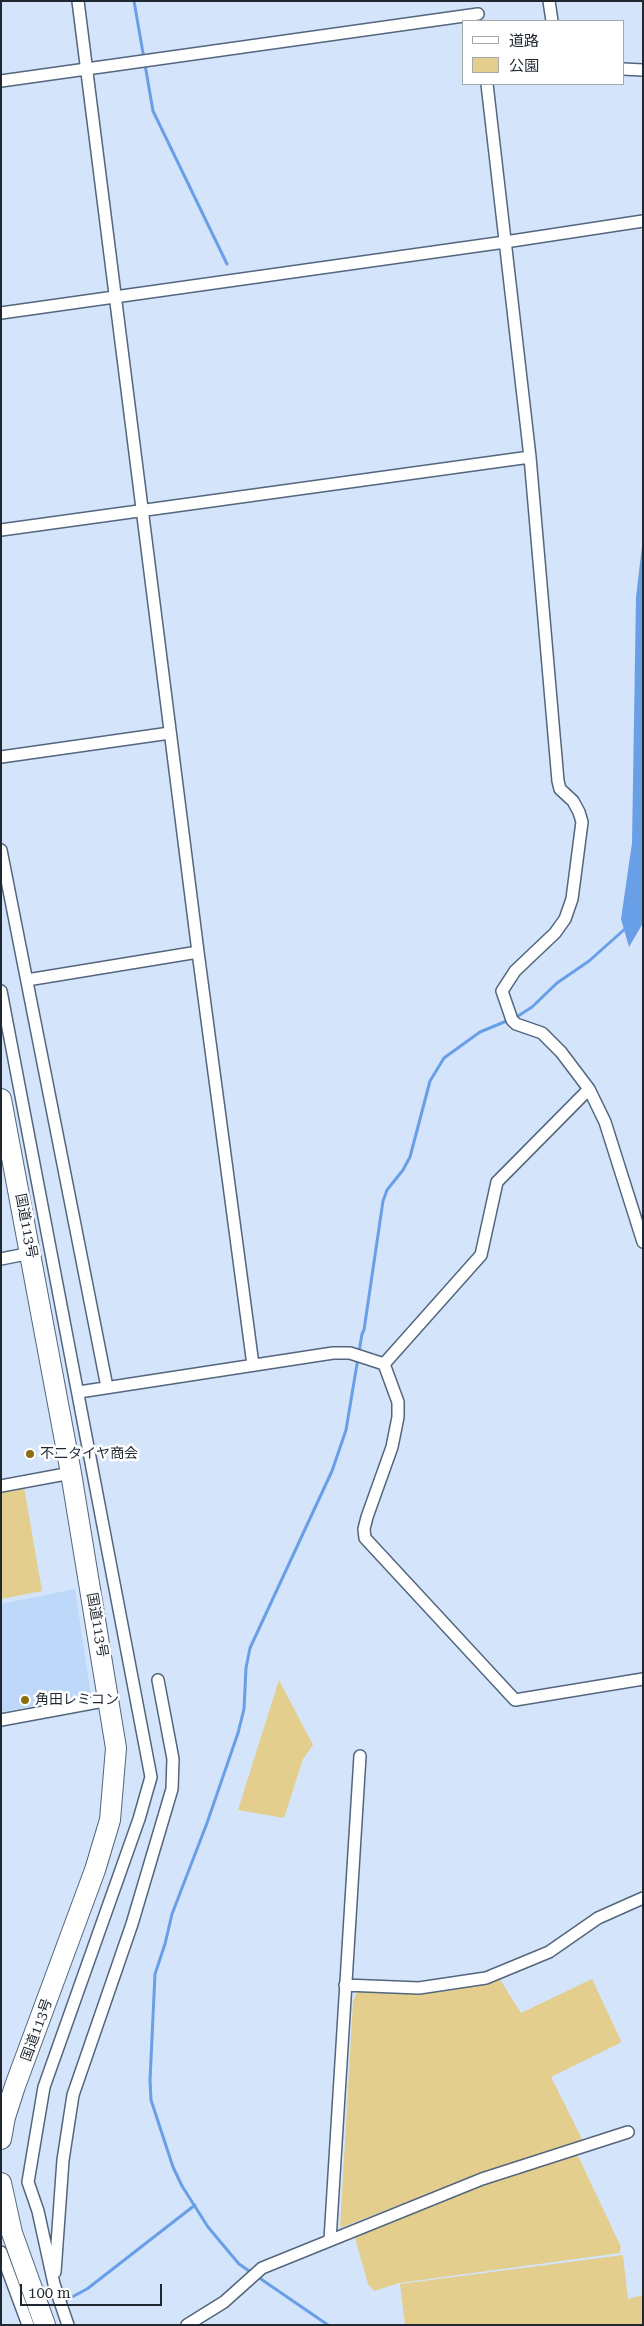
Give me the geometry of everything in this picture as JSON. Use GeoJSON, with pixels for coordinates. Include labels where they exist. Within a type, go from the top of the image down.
{"type":"FeatureCollection","features":[{"type":"Feature","properties":{"kind":"highway","name":"国道113号"},"geometry":{"type":"LineString","coordinates":[[1,1099],[71,1473],[116,1748],[110,1820],[95,1870],[5,2117],[1,2139]]}},
{"type":"Feature","properties":{"kind":"highway"},"geometry":{"type":"LineString","coordinates":[[1,2183],[33,2324]]}},
{"type":"Feature","properties":{"kind":"street"},"geometry":{"type":"LineString","coordinates":[[78,1],[198,952],[253,1366]]}},
{"type":"Feature","properties":{"kind":"street"},"geometry":{"type":"LineString","coordinates":[[464,20],[479,18],[476,1]]}},
{"type":"Feature","properties":{"kind":"street"},"geometry":{"type":"LineString","coordinates":[[549,1],[552,20]]}},
{"type":"Feature","properties":{"kind":"street"},"geometry":{"type":"LineString","coordinates":[[1,81],[462,20]]}},
{"type":"Feature","properties":{"kind":"street"},"geometry":{"type":"LineString","coordinates":[[624,69],[643,70]]}},
{"type":"Feature","properties":{"kind":"street"},"geometry":{"type":"LineString","coordinates":[[486,85],[530,457],[558,781],[560,789],[573,801],[582,822],[572,899],[565,919],[555,933],[545,940],[514,971],[502,991],[512,1020],[516,1024],[542,1032],[561,1052],[588,1089],[605,1122],[643,1242]]}},
{"type":"Feature","properties":{"kind":"street"},"geometry":{"type":"LineString","coordinates":[[1,313],[505,242],[643,220]]}},
{"type":"Feature","properties":{"kind":"street"},"geometry":{"type":"LineString","coordinates":[[1,530],[530,457]]}},
{"type":"Feature","properties":{"kind":"street"},"geometry":{"type":"LineString","coordinates":[[1,757],[170,733]]}},
{"type":"Feature","properties":{"kind":"street"},"geometry":{"type":"LineString","coordinates":[[1,850],[107,1387]]}},
{"type":"Feature","properties":{"kind":"street"},"geometry":{"type":"LineString","coordinates":[[27,980],[198,952]]}},
{"type":"Feature","properties":{"kind":"street"},"geometry":{"type":"LineString","coordinates":[[1,991],[151,1777],[139,1819],[44,2086],[28,2182],[38,2211],[54,2284],[68,2325]]}},
{"type":"Feature","properties":{"kind":"street"},"geometry":{"type":"LineString","coordinates":[[384,1364],[481,1255],[498,1182],[588,1089]]}},
{"type":"Feature","properties":{"kind":"street"},"geometry":{"type":"LineString","coordinates":[[1,1259],[31,1253]]}},
{"type":"Feature","properties":{"kind":"street"},"geometry":{"type":"LineString","coordinates":[[79,1392],[333,1353],[350,1353],[384,1364]]}},
{"type":"Feature","properties":{"kind":"street"},"geometry":{"type":"LineString","coordinates":[[384,1364],[398,1402],[398,1417],[392,1447],[367,1517],[364,1529],[365,1538],[515,1700],[643,1679]]}},
{"type":"Feature","properties":{"kind":"street"},"geometry":{"type":"LineString","coordinates":[[1,1486],[71,1473]]}},
{"type":"Feature","properties":{"kind":"street"},"geometry":{"type":"LineString","coordinates":[[54,2284],[63,2160],[73,2095],[132,1924],[172,1789],[173,1759],[158,1680]]}},
{"type":"Feature","properties":{"kind":"street"},"geometry":{"type":"LineString","coordinates":[[1,1720],[109,1700]]}},
{"type":"Feature","properties":{"kind":"street"},"geometry":{"type":"LineString","coordinates":[[330,2240],[360,1756]]}},
{"type":"Feature","properties":{"kind":"street"},"geometry":{"type":"LineString","coordinates":[[345,1985],[419,1988],[486,1978],[548,1952],[598,1918],[643,1898]]}},
{"type":"Feature","properties":{"kind":"street"},"geometry":{"type":"LineString","coordinates":[[187,2325],[224,2302],[262,2268],[482,2179],[628,2132]]}},
{"type":"Feature","properties":{"kind":"street"},"geometry":{"type":"LineString","coordinates":[[1,2252],[33,2324]]}},
{"type":"Feature","properties":{"kind":"shaded area"},"geometry":{"type":"Polygon","coordinates":[[[75,1589],[91,1696],[1,1712],[1,1604],[75,1589]]]}},
{"type":"Feature","properties":{"kind":"green space"},"geometry":{"type":"Polygon","coordinates":[[[24,1487],[42,1591],[1,1599],[1,1491],[24,1487]]]}},
{"type":"Feature","properties":{"kind":"green space"},"geometry":{"type":"Polygon","coordinates":[[[279,1680],[313,1745],[303,1759],[284,1818],[238,1810],[279,1680]]]}},
{"type":"Feature","properties":{"kind":"green space"},"geometry":{"type":"Polygon","coordinates":[[[499,1978],[521,2013],[592,1979],[621,2041],[551,2077],[584,2143],[420,2197],[340,2228],[353,2001],[359,1988],[446,1991],[489,1984],[499,1978]]]}},
{"type":"Feature","properties":{"kind":"green space"},"geometry":{"type":"Polygon","coordinates":[[[574,2152],[579,2158],[621,2247],[620,2253],[399,2283],[374,2291],[368,2284],[355,2238],[357,2230],[412,2208],[574,2152]]]}},
{"type":"Feature","properties":{"kind":"green space"},"geometry":{"type":"Polygon","coordinates":[[[623,2255],[628,2299],[643,2295],[643,2325],[405,2325],[400,2284],[623,2255]]]}},
{"type":"Feature","properties":{"kind":"water"},"geometry":{"type":"Polygon","coordinates":[[[643,538],[643,923],[629,947],[621,919],[632,843],[636,597],[643,538]]]}},
{"type":"Feature","properties":{"kind":"waterway"},"geometry":{"type":"LineString","coordinates":[[134,1],[153,111],[227,264]]}},
{"type":"Feature","properties":{"kind":"waterway"},"geometry":{"type":"LineString","coordinates":[[515,1018],[532,1007],[557,983],[589,961],[626,928]]}},
{"type":"Feature","properties":{"kind":"waterway"},"geometry":{"type":"LineString","coordinates":[[328,2325],[239,2264],[208,2227],[182,2186],[173,2167],[151,2100],[150,2080],[155,1974],[172,1914],[207,1823],[238,1733],[244,1709],[246,1668],[250,1648],[332,1471],[346,1430],[364,1330],[383,1201],[387,1190],[403,1170],[410,1157],[430,1081],[444,1058],[480,1032],[509,1020]]}},
{"type":"Feature","properties":{"kind":"waterway"},"geometry":{"type":"LineString","coordinates":[[68,2299],[87,2289],[195,2205]]}},
{"type":"Feature","properties":{"kind":"place","name":"不二タイヤ商会"},"geometry":{"type":"Point","coordinates":[30,1454]}},
{"type":"Feature","properties":{"kind":"place","name":"角田レミコン"},"geometry":{"type":"Point","coordinates":[25,1700]}}]}
